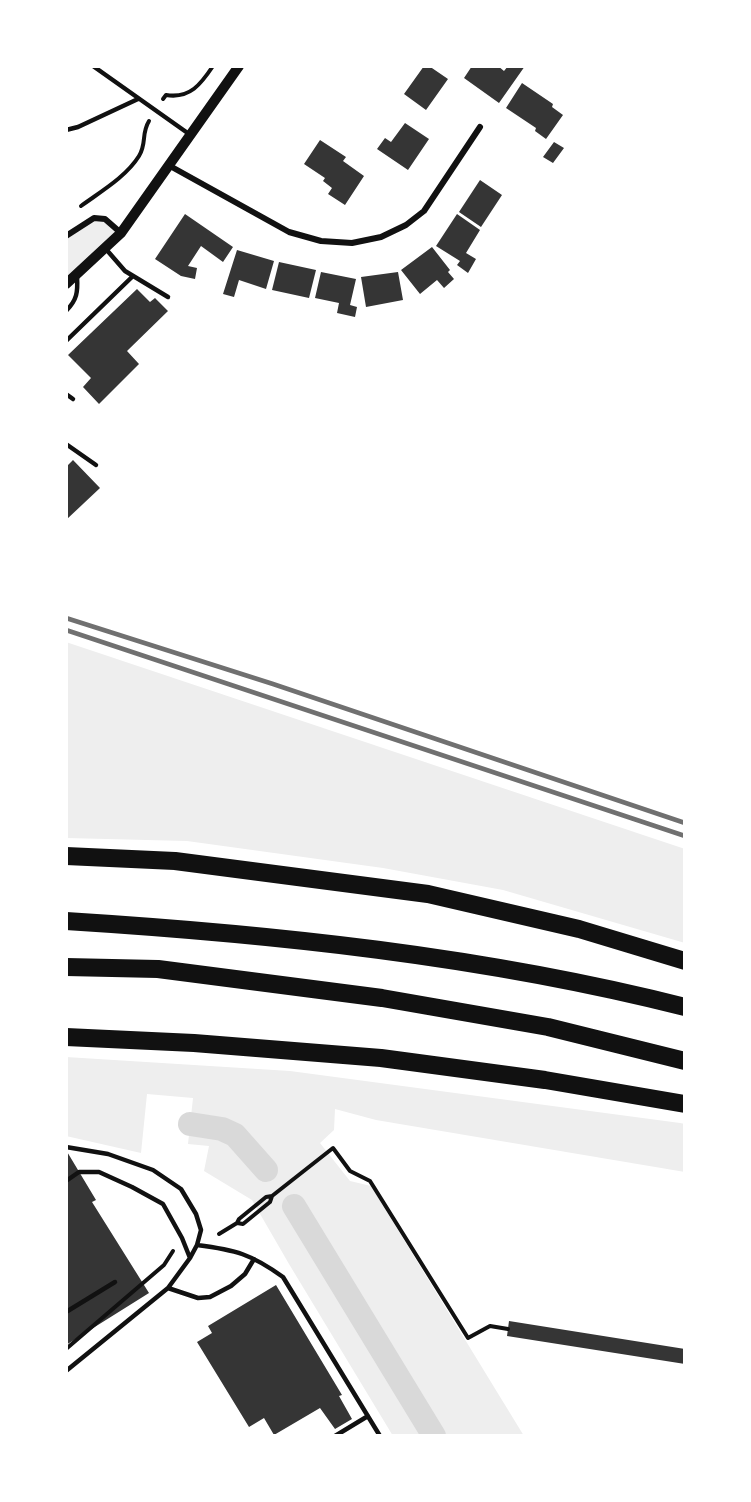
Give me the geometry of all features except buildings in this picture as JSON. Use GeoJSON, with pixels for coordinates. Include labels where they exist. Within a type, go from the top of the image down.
{"type":"FeatureCollection","features":[{"type":"Feature","properties":{"kind":"highway"},"geometry":{"type":"LineString","coordinates":[[66,856],[175,861],[428,894],[579,929],[685,961]]}},
{"type":"Feature","properties":{"kind":"highway"},"geometry":{"type":"LineString","coordinates":[[66,921],[193,929],[362,948],[548,977],[685,1007]]}},
{"type":"Feature","properties":{"kind":"highway"},"geometry":{"type":"LineString","coordinates":[[66,967],[158,969],[382,998],[548,1027],[685,1060]]}},
{"type":"Feature","properties":{"kind":"highway"},"geometry":{"type":"LineString","coordinates":[[66,1037],[194,1043],[381,1058],[544,1080],[685,1104]]}},
{"type":"Feature","properties":{"kind":"street"},"geometry":{"type":"LineString","coordinates":[[66,284],[121,233],[239,66]]}},
{"type":"Feature","properties":{"kind":"street"},"geometry":{"type":"LineString","coordinates":[[170,166],[289,232],[321,241],[352,243],[381,237],[406,225],[424,211],[480,127]]}},
{"type":"Feature","properties":{"kind":"street"},"geometry":{"type":"LineString","coordinates":[[66,236],[94,218],[105,219],[121,233]]}},
{"type":"Feature","properties":{"kind":"lane"},"geometry":{"type":"LineString","coordinates":[[93,66],[191,135]]}},
{"type":"Feature","properties":{"kind":"lane"},"geometry":{"type":"LineString","coordinates":[[66,130],[78,127],[138,99]]}},
{"type":"Feature","properties":{"kind":"lane"},"geometry":{"type":"LineString","coordinates":[[105,248],[125,271],[168,297]]}},
{"type":"Feature","properties":{"kind":"lane"},"geometry":{"type":"LineString","coordinates":[[66,311],[78,295],[77,274]]}},
{"type":"Feature","properties":{"kind":"lane"},"geometry":{"type":"LineString","coordinates":[[66,341],[133,276]]}},
{"type":"Feature","properties":{"kind":"lane"},"geometry":{"type":"LineString","coordinates":[[66,394],[73,399]]}},
{"type":"Feature","properties":{"kind":"lane"},"geometry":{"type":"LineString","coordinates":[[66,444],[96,465]]}},
{"type":"Feature","properties":{"kind":"lane"},"geometry":{"type":"LineString","coordinates":[[66,1147],[108,1154],[153,1170],[181,1189],[196,1214],[201,1230],[190,1258],[168,1288],[66,1371]]}},
{"type":"Feature","properties":{"kind":"lane"},"geometry":{"type":"LineString","coordinates":[[66,1181],[79,1172],[99,1172],[163,1204],[190,1258]]}},
{"type":"Feature","properties":{"kind":"lane"},"geometry":{"type":"LineString","coordinates":[[197,1245],[242,1253],[283,1277],[380,1436]]}},
{"type":"Feature","properties":{"kind":"lane"},"geometry":{"type":"LineString","coordinates":[[168,1288],[198,1298],[210,1297],[231,1286],[245,1274],[254,1259]]}},
{"type":"Feature","properties":{"kind":"lane"},"geometry":{"type":"LineString","coordinates":[[66,1312],[115,1282]]}},
{"type":"Feature","properties":{"kind":"lane"},"geometry":{"type":"LineString","coordinates":[[335,1436],[368,1416]]}},
{"type":"Feature","properties":{"kind":"path"},"geometry":{"type":"LineString","coordinates":[[75,211],[119,177],[139,157],[144,144],[144,129],[166,95],[184,95],[194,91],[213,66]]}},
{"type":"Feature","properties":{"kind":"path"},"geometry":{"type":"LineString","coordinates":[[201,1230],[221,1234],[237,1224],[243,1224],[270,1202],[272,1196],[333,1148],[350,1171],[370,1181],[468,1338],[490,1326],[508,1329]]}},
{"type":"Feature","properties":{"kind":"path"},"geometry":{"type":"LineString","coordinates":[[66,1348],[164,1265],[182,1238]]}},
{"type":"Feature","properties":{"kind":"shaded area"},"geometry":{"type":"Polygon","coordinates":[[[94,218],[105,219],[121,233],[66,284],[66,236],[94,218]]]}},
{"type":"Feature","properties":{"kind":"shaded area"},"geometry":{"type":"Polygon","coordinates":[[[66,642],[685,849],[685,943],[503,890],[383,868],[187,841],[66,838],[66,642]]]}},
{"type":"Feature","properties":{"kind":"shaded area"},"geometry":{"type":"Polygon","coordinates":[[[66,1057],[290,1071],[680,1123],[685,1124],[685,1172],[376,1120],[335,1109],[334,1130],[320,1143],[350,1181],[371,1186],[524,1436],[393,1436],[252,1200],[204,1171],[209,1146],[188,1144],[193,1098],[147,1094],[141,1153],[66,1136],[66,1057]]]}},
{"type":"Feature","properties":{"kind":"waterway"},"geometry":{"type":"LineString","coordinates":[[190,1124],[222,1129],[235,1135],[266,1170]]}},
{"type":"Feature","properties":{"kind":"waterway"},"geometry":{"type":"LineString","coordinates":[[294,1206],[434,1436]]}},
{"type":"Feature","properties":{"kind":"railway"},"geometry":{"type":"LineString","coordinates":[[66,618],[273,684],[685,823]]}},
{"type":"Feature","properties":{"kind":"railway"},"geometry":{"type":"LineString","coordinates":[[66,630],[685,836]]}}]}
